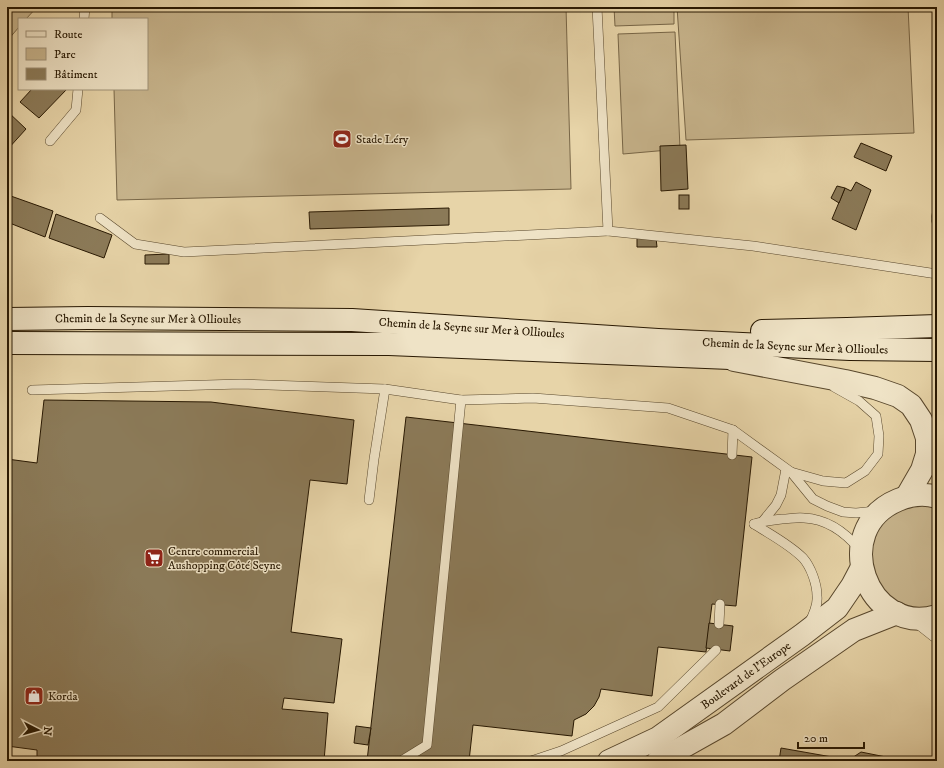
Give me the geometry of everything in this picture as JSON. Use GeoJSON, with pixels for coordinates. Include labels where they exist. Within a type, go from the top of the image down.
{"type":"FeatureCollection","features":[{"type":"Feature","properties":{"kind":"main road","name":"Chemin de la Seyne sur Mer à Ollioules"},"geometry":{"type":"LineString","coordinates":[[7,319],[88,318],[352,320],[658,340],[850,349],[937,350]]}},
{"type":"Feature","properties":{"kind":"main road"},"geometry":{"type":"LineString","coordinates":[[352,320],[399,318],[566,323],[707,330],[779,331],[937,326]]}},
{"type":"Feature","properties":{"kind":"main road","name":"Chemin de la Seyne sur Mer à Ollioules"},"geometry":{"type":"LineString","coordinates":[[7,343],[389,344],[725,359],[937,362]]}},
{"type":"Feature","properties":{"kind":"main road"},"geometry":{"type":"LineString","coordinates":[[725,359],[814,375],[874,388],[898,396],[911,405],[921,420],[927,438],[927,454],[922,470],[907,496]]}},
{"type":"Feature","properties":{"kind":"main road"},"geometry":{"type":"LineString","coordinates":[[880,511],[907,496],[919,495],[937,497]]}},
{"type":"Feature","properties":{"kind":"main road","name":"Boulevard de l'Europe"},"geometry":{"type":"LineString","coordinates":[[609,761],[658,738],[802,635],[837,608],[852,586],[861,559],[864,536],[871,522],[880,511]]}},
{"type":"Feature","properties":{"kind":"main road"},"geometry":{"type":"LineString","coordinates":[[861,559],[866,581],[874,594],[884,605],[897,613],[907,616],[928,617]]}},
{"type":"Feature","properties":{"kind":"main road","name":"Boulevard de l'Europe"},"geometry":{"type":"LineString","coordinates":[[658,761],[724,724],[782,680],[854,630],[897,613]]}},
{"type":"Feature","properties":{"kind":"street"},"geometry":{"type":"LineString","coordinates":[[928,617],[937,633]]}},
{"type":"Feature","properties":{"kind":"lane"},"geometry":{"type":"LineString","coordinates":[[84,18],[85,7]]}},
{"type":"Feature","properties":{"kind":"lane"},"geometry":{"type":"LineString","coordinates":[[597,7],[608,231]]}},
{"type":"Feature","properties":{"kind":"lane"},"geometry":{"type":"LineString","coordinates":[[50,141],[76,110],[78,90]]}},
{"type":"Feature","properties":{"kind":"lane"},"geometry":{"type":"LineString","coordinates":[[937,213],[937,223]]}},
{"type":"Feature","properties":{"kind":"lane"},"geometry":{"type":"LineString","coordinates":[[100,218],[135,244],[184,252],[608,231],[752,246],[937,274]]}},
{"type":"Feature","properties":{"kind":"lane"},"geometry":{"type":"LineString","coordinates":[[788,471],[823,481],[846,483],[865,471],[878,454],[879,436],[876,416],[859,401],[814,375]]}},
{"type":"Feature","properties":{"kind":"lane"},"geometry":{"type":"LineString","coordinates":[[32,390],[241,384],[385,389],[461,400],[533,398],[668,408],[732,430],[788,471],[813,499],[827,506],[843,512],[856,513],[880,511]]}},
{"type":"Feature","properties":{"kind":"lane"},"geometry":{"type":"LineString","coordinates":[[369,500],[385,389]]}},
{"type":"Feature","properties":{"kind":"lane"},"geometry":{"type":"LineString","coordinates":[[401,761],[427,745],[461,400]]}},
{"type":"Feature","properties":{"kind":"lane"},"geometry":{"type":"LineString","coordinates":[[732,430],[732,455]]}},
{"type":"Feature","properties":{"kind":"lane"},"geometry":{"type":"LineString","coordinates":[[759,523],[776,505],[781,495],[788,471]]}},
{"type":"Feature","properties":{"kind":"lane"},"geometry":{"type":"LineString","coordinates":[[759,523],[804,517],[820,521],[837,529],[850,538],[861,559]]}},
{"type":"Feature","properties":{"kind":"lane"},"geometry":{"type":"LineString","coordinates":[[759,523],[804,560],[813,576],[818,597],[812,616],[802,635]]}},
{"type":"Feature","properties":{"kind":"lane"},"geometry":{"type":"LineString","coordinates":[[719,624],[720,604]]}},
{"type":"Feature","properties":{"kind":"lane"},"geometry":{"type":"LineString","coordinates":[[531,761],[562,751],[658,707],[716,650]]}},
{"type":"Feature","properties":{"kind":"green space"},"geometry":{"type":"Polygon","coordinates":[[[7,7],[37,7],[27,18],[18,18],[18,28],[7,41],[7,7]]]}},
{"type":"Feature","properties":{"kind":"green space","name":"Stade Léry"},"geometry":{"type":"Polygon","coordinates":[[[112,7],[566,7],[571,189],[117,200],[114,90],[148,90],[148,18],[112,18],[112,7]]]}},
{"type":"Feature","properties":{"kind":"green space"},"geometry":{"type":"Polygon","coordinates":[[[614,7],[674,7],[674,24],[615,26],[614,7]]]}},
{"type":"Feature","properties":{"kind":"green space"},"geometry":{"type":"Polygon","coordinates":[[[677,7],[908,7],[914,133],[686,140],[677,7]]]}},
{"type":"Feature","properties":{"kind":"green space"},"geometry":{"type":"Polygon","coordinates":[[[675,32],[680,149],[623,154],[618,34],[675,32]]]}},
{"type":"Feature","properties":{"kind":"green space"},"geometry":{"type":"Polygon","coordinates":[[[934,496],[937,497],[937,616],[874,594],[871,522],[934,496]]]}},
{"type":"Feature","properties":{"kind":"building"},"geometry":{"type":"Polygon","coordinates":[[[31,90],[66,90],[39,118],[20,102],[31,90]]]}},
{"type":"Feature","properties":{"kind":"building"},"geometry":{"type":"Polygon","coordinates":[[[7,111],[26,129],[7,150],[7,111]]]}},
{"type":"Feature","properties":{"kind":"building"},"geometry":{"type":"Polygon","coordinates":[[[861,143],[892,156],[886,171],[854,157],[861,143]]]}},
{"type":"Feature","properties":{"kind":"building"},"geometry":{"type":"Polygon","coordinates":[[[686,145],[688,189],[661,191],[660,146],[686,145]]]}},
{"type":"Feature","properties":{"kind":"building"},"geometry":{"type":"Polygon","coordinates":[[[856,182],[871,190],[856,230],[832,219],[845,188],[851,191],[856,182]]]}},
{"type":"Feature","properties":{"kind":"building"},"geometry":{"type":"Polygon","coordinates":[[[837,186],[845,188],[839,203],[831,198],[837,186]]]}},
{"type":"Feature","properties":{"kind":"building"},"geometry":{"type":"Polygon","coordinates":[[[8,195],[53,211],[45,237],[7,222],[8,195]]]}},
{"type":"Feature","properties":{"kind":"building"},"geometry":{"type":"Polygon","coordinates":[[[679,195],[689,195],[689,209],[679,209],[679,195]]]}},
{"type":"Feature","properties":{"kind":"building"},"geometry":{"type":"Polygon","coordinates":[[[449,208],[449,225],[310,229],[309,212],[449,208]]]}},
{"type":"Feature","properties":{"kind":"building"},"geometry":{"type":"Polygon","coordinates":[[[56,214],[112,235],[104,258],[49,238],[56,214]]]}},
{"type":"Feature","properties":{"kind":"building"},"geometry":{"type":"Polygon","coordinates":[[[637,238],[656,238],[657,247],[637,247],[637,238]]]}},
{"type":"Feature","properties":{"kind":"building"},"geometry":{"type":"Polygon","coordinates":[[[169,254],[169,264],[145,264],[145,255],[169,254]]]}},
{"type":"Feature","properties":{"kind":"building","name":"Centre commercial Aushopping Côté Seyne"},"geometry":{"type":"Polygon","coordinates":[[[44,400],[211,402],[354,420],[347,484],[310,480],[291,632],[342,639],[334,703],[284,698],[282,709],[328,713],[324,761],[52,761],[37,759],[37,750],[7,746],[7,459],[37,463],[44,400]]]}},
{"type":"Feature","properties":{"kind":"building"},"geometry":{"type":"Polygon","coordinates":[[[406,417],[752,457],[736,606],[712,604],[706,652],[658,647],[652,696],[601,689],[594,706],[586,714],[574,720],[572,736],[473,725],[469,761],[367,761],[406,417]]]}},
{"type":"Feature","properties":{"kind":"building"},"geometry":{"type":"Polygon","coordinates":[[[709,623],[733,626],[730,651],[706,648],[709,623]]]}},
{"type":"Feature","properties":{"kind":"building"},"geometry":{"type":"Polygon","coordinates":[[[356,726],[371,728],[368,745],[354,743],[356,726]]]}},
{"type":"Feature","properties":{"kind":"building"},"geometry":{"type":"Polygon","coordinates":[[[781,748],[849,760],[861,752],[906,761],[779,761],[781,748]]]}},
{"type":"Feature","properties":{"kind":"place","name":"Stade Léry"},"geometry":{"type":"Point","coordinates":[342,139]}},
{"type":"Feature","properties":{"kind":"place","name":"Centre commercial Aushopping Côté Seyne"},"geometry":{"type":"Point","coordinates":[154,558]}},
{"type":"Feature","properties":{"kind":"place","name":"Korda"},"geometry":{"type":"Point","coordinates":[34,696]}}]}
